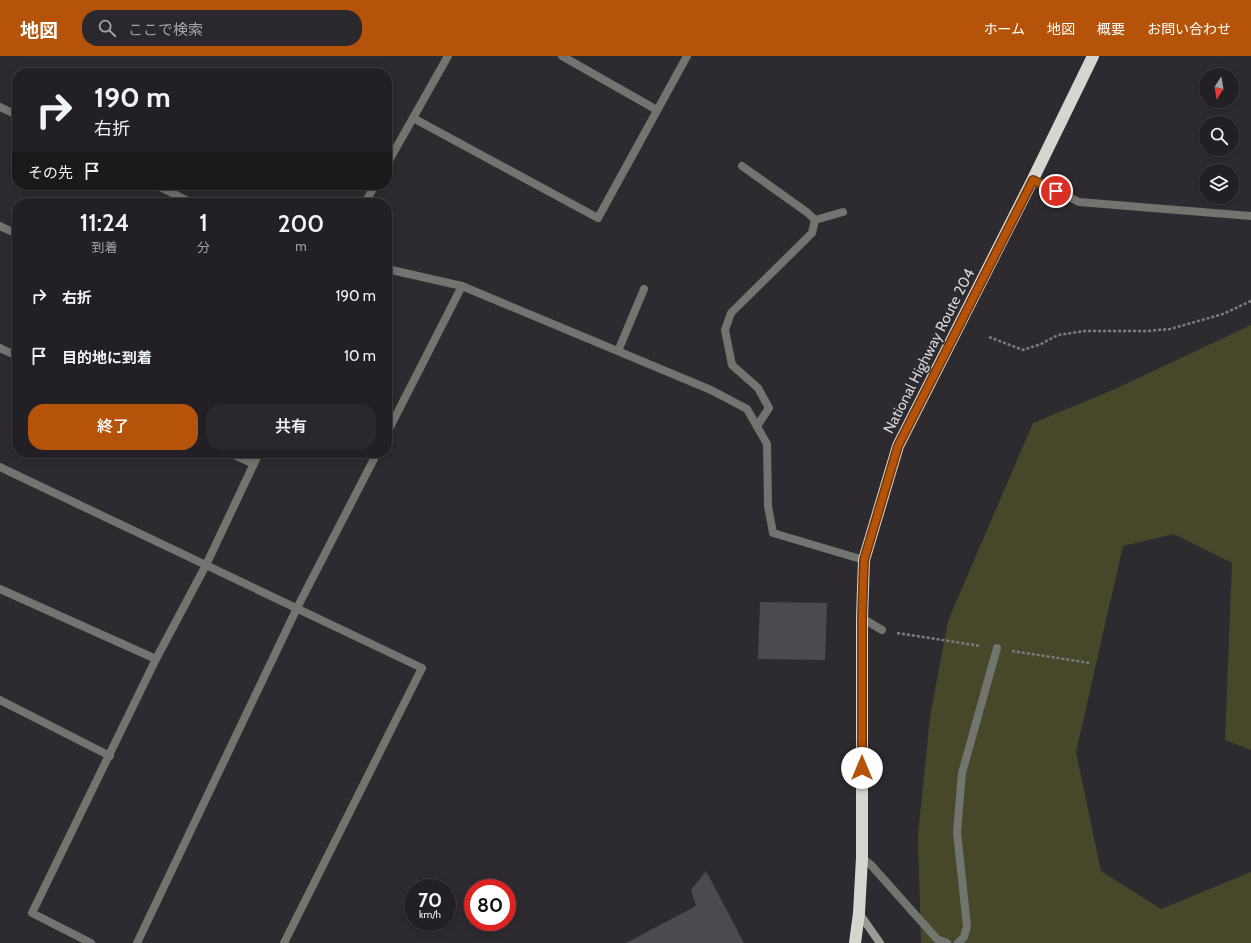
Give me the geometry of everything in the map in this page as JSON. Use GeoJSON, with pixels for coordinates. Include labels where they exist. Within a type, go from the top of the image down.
{"type":"FeatureCollection","features":[{"type":"Feature","properties":{"kind":"highway","name":"National Highway Route 204"},"geometry":{"type":"LineString","coordinates":[[855,943],[859,913],[862,858],[862,618],[864,560],[898,446],[1033,180],[1093,56]]}},
{"type":"Feature","properties":{"kind":"street"},"geometry":{"type":"LineString","coordinates":[[392,155],[448,56]]}},
{"type":"Feature","properties":{"kind":"street"},"geometry":{"type":"LineString","coordinates":[[562,56],[657,110]]}},
{"type":"Feature","properties":{"kind":"street"},"geometry":{"type":"LineString","coordinates":[[414,118],[598,218],[687,56]]}},
{"type":"Feature","properties":{"kind":"street"},"geometry":{"type":"LineString","coordinates":[[0,107],[12,113]]}},
{"type":"Feature","properties":{"kind":"street"},"geometry":{"type":"LineString","coordinates":[[742,166],[808,213],[815,220]]}},
{"type":"Feature","properties":{"kind":"street"},"geometry":{"type":"LineString","coordinates":[[1033,180],[1079,202],[1251,216]]}},
{"type":"Feature","properties":{"kind":"street"},"geometry":{"type":"LineString","coordinates":[[166,190],[182,198]]}},
{"type":"Feature","properties":{"kind":"street"},"geometry":{"type":"LineString","coordinates":[[815,220],[842,212]]}},
{"type":"Feature","properties":{"kind":"street"},"geometry":{"type":"LineString","coordinates":[[757,426],[768,408],[758,388],[732,365],[725,330],[731,313],[812,233],[815,220]]}},
{"type":"Feature","properties":{"kind":"street"},"geometry":{"type":"LineString","coordinates":[[0,226],[12,232]]}},
{"type":"Feature","properties":{"kind":"street"},"geometry":{"type":"LineString","coordinates":[[392,270],[462,286],[711,390],[747,409],[767,444],[768,506],[773,533],[864,560]]}},
{"type":"Feature","properties":{"kind":"street"},"geometry":{"type":"LineString","coordinates":[[392,423],[462,286]]}},
{"type":"Feature","properties":{"kind":"street"},"geometry":{"type":"LineString","coordinates":[[618,351],[644,289]]}},
{"type":"Feature","properties":{"kind":"street"},"geometry":{"type":"LineString","coordinates":[[0,348],[12,354]]}},
{"type":"Feature","properties":{"kind":"street"},"geometry":{"type":"LineString","coordinates":[[241,458],[254,464]]}},
{"type":"Feature","properties":{"kind":"street"},"geometry":{"type":"LineString","coordinates":[[91,943],[32,913],[110,756],[156,659],[206,565],[257,458]]}},
{"type":"Feature","properties":{"kind":"street"},"geometry":{"type":"LineString","coordinates":[[137,943],[297,608],[374,458]]}},
{"type":"Feature","properties":{"kind":"street"},"geometry":{"type":"LineString","coordinates":[[0,467],[422,668],[284,943]]}},
{"type":"Feature","properties":{"kind":"street"},"geometry":{"type":"LineString","coordinates":[[0,589],[156,659]]}},
{"type":"Feature","properties":{"kind":"street"},"geometry":{"type":"LineString","coordinates":[[862,618],[882,630]]}},
{"type":"Feature","properties":{"kind":"street"},"geometry":{"type":"LineString","coordinates":[[958,943],[964,937],[968,926],[957,832],[962,773],[997,648]]}},
{"type":"Feature","properties":{"kind":"street"},"geometry":{"type":"LineString","coordinates":[[0,700],[110,756]]}},
{"type":"Feature","properties":{"kind":"street"},"geometry":{"type":"LineString","coordinates":[[862,858],[871,864],[937,939],[947,943]]}},
{"type":"Feature","properties":{"kind":"street"},"geometry":{"type":"LineString","coordinates":[[859,913],[880,943]]}},
{"type":"Feature","properties":{"kind":"path"},"geometry":{"type":"LineString","coordinates":[[989,337],[1023,350],[1058,335],[1085,331],[1148,331],[1170,329],[1223,314],[1251,301]]}},
{"type":"Feature","properties":{"kind":"path"},"geometry":{"type":"LineString","coordinates":[[882,630],[1090,663]]}},
{"type":"Feature","properties":{"kind":"green space"},"geometry":{"type":"Polygon","coordinates":[[[1251,325],[1251,750],[1225,740],[1232,563],[1174,534],[1123,546],[1076,752],[1101,871],[1161,909],[1251,872],[1251,943],[921,943],[918,835],[930,717],[948,621],[1033,423],[1115,389],[1251,325]]]}},
{"type":"Feature","properties":{"kind":"building"},"geometry":{"type":"Polygon","coordinates":[[[760,602],[827,603],[825,660],[758,659],[760,602]]]}},
{"type":"Feature","properties":{"kind":"building"},"geometry":{"type":"Polygon","coordinates":[[[706,871],[744,943],[626,943],[696,906],[691,890],[706,871]]]}},
{"type":"Feature","properties":{"kind":"route"},"geometry":{"type":"LineString","coordinates":[[862,768],[862,618],[864,560],[898,446],[1033,180],[1056,191]]}}]}
